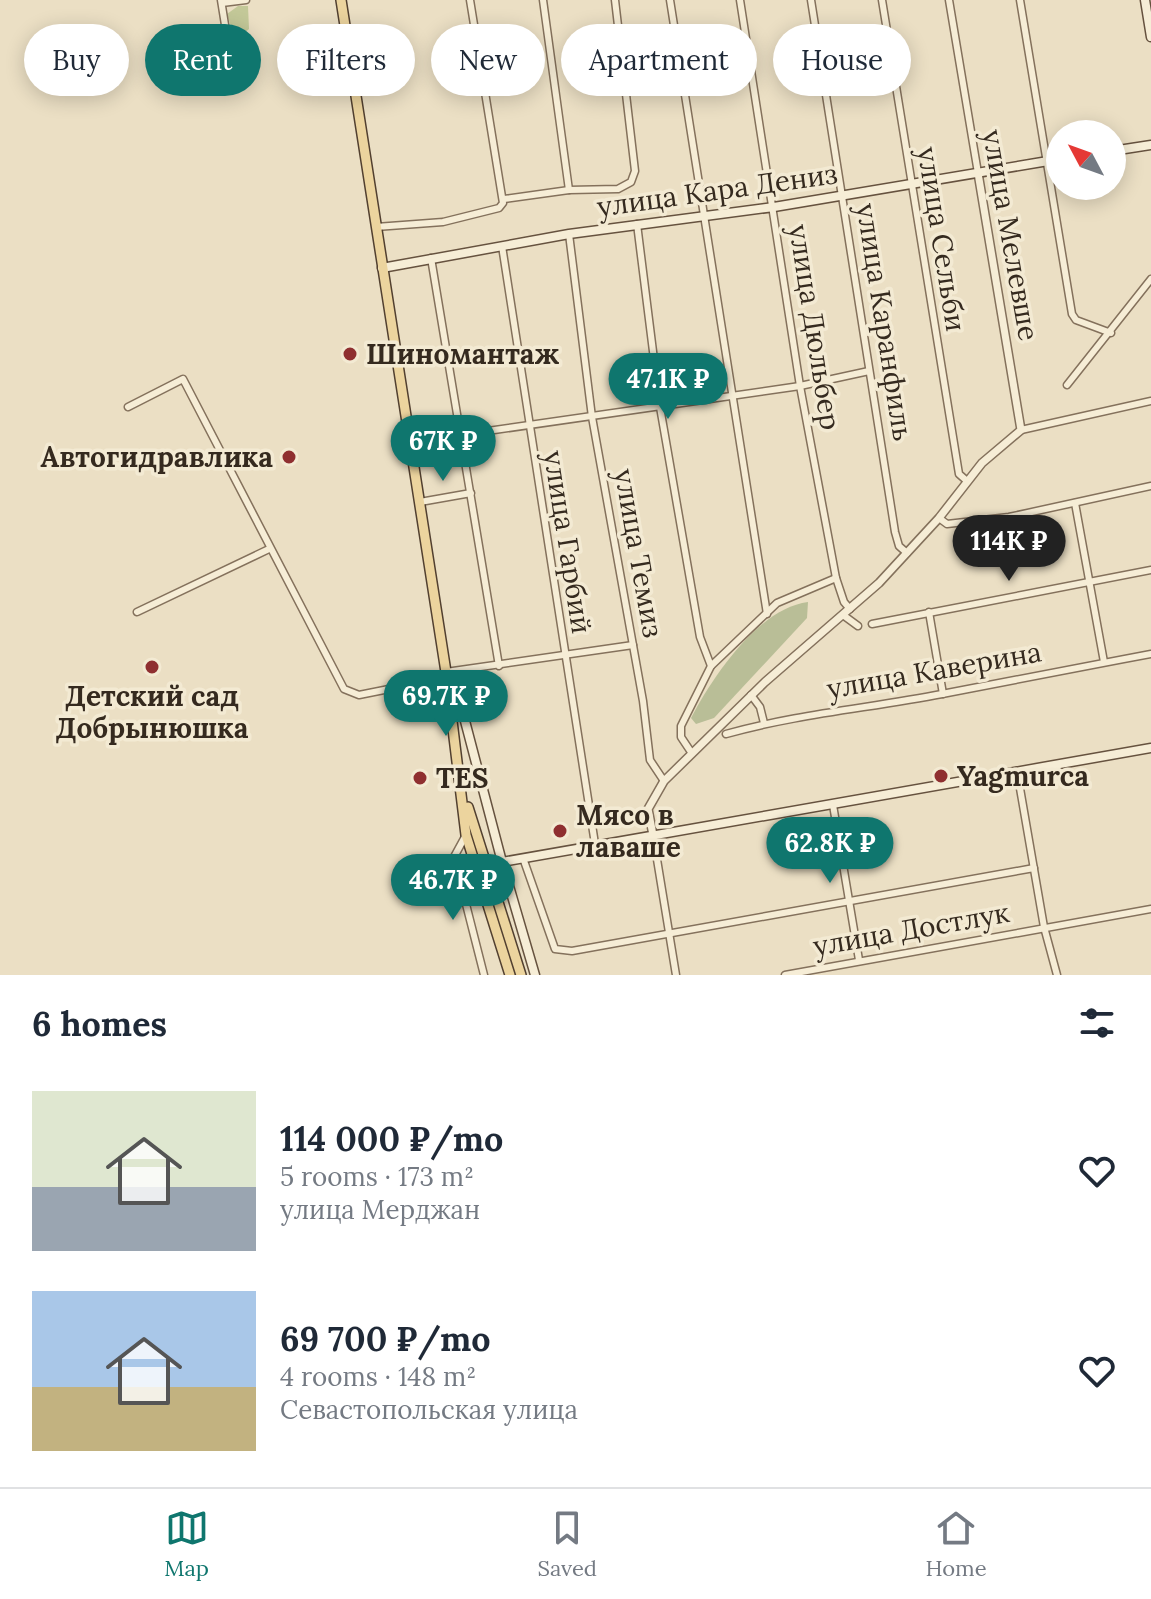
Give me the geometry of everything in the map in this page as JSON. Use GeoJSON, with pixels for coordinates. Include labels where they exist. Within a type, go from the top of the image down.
{"type":"FeatureCollection","features":[{"type":"Feature","properties":{"kind":"main road"},"geometry":{"type":"LineString","coordinates":[[341,0],[420,502],[442,676],[464,793],[466,835],[510,975]]}},
{"type":"Feature","properties":{"kind":"main road"},"geometry":{"type":"LineString","coordinates":[[1145,0],[1151,37]]}},
{"type":"Feature","properties":{"kind":"main road"},"geometry":{"type":"LineString","coordinates":[[1126,149],[1151,145]]}},
{"type":"Feature","properties":{"kind":"main road","name":"улица Кара Дениз"},"geometry":{"type":"LineString","coordinates":[[382,268],[569,234],[774,207],[1046,162]]}},
{"type":"Feature","properties":{"kind":"main road"},"geometry":{"type":"LineString","coordinates":[[442,676],[459,698],[535,975]]}},
{"type":"Feature","properties":{"kind":"main road"},"geometry":{"type":"LineString","coordinates":[[451,712],[471,748]]}},
{"type":"Feature","properties":{"kind":"main road"},"geometry":{"type":"LineString","coordinates":[[502,862],[1151,748]]}},
{"type":"Feature","properties":{"kind":"main road"},"geometry":{"type":"LineString","coordinates":[[464,793],[521,975]]}},
{"type":"Feature","properties":{"kind":"main road"},"geometry":{"type":"LineString","coordinates":[[495,837],[509,856],[523,858]]}},
{"type":"Feature","properties":{"kind":"main road"},"geometry":{"type":"LineString","coordinates":[[507,882],[510,866],[523,858]]}},
{"type":"Feature","properties":{"kind":"street"},"geometry":{"type":"LineString","coordinates":[[225,24],[221,2],[246,0]]}},
{"type":"Feature","properties":{"kind":"street"},"geometry":{"type":"LineString","coordinates":[[376,227],[443,222],[499,208],[504,199],[470,0]]}},
{"type":"Feature","properties":{"kind":"street"},"geometry":{"type":"LineString","coordinates":[[543,0],[569,190]]}},
{"type":"Feature","properties":{"kind":"street"},"geometry":{"type":"LineString","coordinates":[[504,199],[569,190],[618,189],[631,182],[635,171],[615,0]]}},
{"type":"Feature","properties":{"kind":"street"},"geometry":{"type":"LineString","coordinates":[[670,0],[730,397],[767,614]]}},
{"type":"Feature","properties":{"kind":"street","name":"улица Дюльбер"},"geometry":{"type":"LineString","coordinates":[[740,0],[800,386],[836,578],[844,602],[850,609]]}},
{"type":"Feature","properties":{"kind":"street","name":"улица Каранфиль"},"geometry":{"type":"LineString","coordinates":[[811,0],[895,532],[899,546],[907,553]]}},
{"type":"Feature","properties":{"kind":"street","name":"улица Сельби"},"geometry":{"type":"LineString","coordinates":[[882,0],[959,474],[967,481]]}},
{"type":"Feature","properties":{"kind":"street","name":"улица Мелевше"},"geometry":{"type":"LineString","coordinates":[[949,0],[1021,430]]}},
{"type":"Feature","properties":{"kind":"street"},"geometry":{"type":"LineString","coordinates":[[1020,0],[1046,162]]}},
{"type":"Feature","properties":{"kind":"street"},"geometry":{"type":"LineString","coordinates":[[1052,200],[1072,314],[1076,320],[1111,333]]}},
{"type":"Feature","properties":{"kind":"street"},"geometry":{"type":"LineString","coordinates":[[637,224],[660,407],[700,637],[711,666]]}},
{"type":"Feature","properties":{"kind":"street","name":"улица Темиз"},"geometry":{"type":"LineString","coordinates":[[569,234],[592,417],[633,645],[650,760],[664,781]]}},
{"type":"Feature","properties":{"kind":"street","name":"улица Гарбий"},"geometry":{"type":"LineString","coordinates":[[502,246],[527,426],[595,844]]}},
{"type":"Feature","properties":{"kind":"street"},"geometry":{"type":"LineString","coordinates":[[431,258],[499,666]]}},
{"type":"Feature","properties":{"kind":"street"},"geometry":{"type":"LineString","coordinates":[[1067,385],[1151,279]]}},
{"type":"Feature","properties":{"kind":"street"},"geometry":{"type":"LineString","coordinates":[[460,435],[730,397],[869,371]]}},
{"type":"Feature","properties":{"kind":"street"},"geometry":{"type":"LineString","coordinates":[[128,407],[183,379],[344,689],[359,695],[442,676],[633,645]]}},
{"type":"Feature","properties":{"kind":"street"},"geometry":{"type":"LineString","coordinates":[[676,975],[648,809],[664,781],[751,695],[850,609],[907,553],[967,481],[1021,430],[1151,401]]}},
{"type":"Feature","properties":{"kind":"street"},"geometry":{"type":"LineString","coordinates":[[939,518],[947,524],[1009,517],[1151,486]]}},
{"type":"Feature","properties":{"kind":"street"},"geometry":{"type":"LineString","coordinates":[[420,502],[471,493]]}},
{"type":"Feature","properties":{"kind":"street"},"geometry":{"type":"LineString","coordinates":[[1075,503],[1104,662]]}},
{"type":"Feature","properties":{"kind":"street"},"geometry":{"type":"LineString","coordinates":[[137,612],[269,549]]}},
{"type":"Feature","properties":{"kind":"street"},"geometry":{"type":"LineString","coordinates":[[872,624],[1151,570]]}},
{"type":"Feature","properties":{"kind":"street"},"geometry":{"type":"LineString","coordinates":[[691,752],[681,737],[681,726],[711,666],[777,603],[836,578]]}},
{"type":"Feature","properties":{"kind":"street"},"geometry":{"type":"LineString","coordinates":[[929,612],[943,694]]}},
{"type":"Feature","properties":{"kind":"street"},"geometry":{"type":"LineString","coordinates":[[843,615],[858,626]]}},
{"type":"Feature","properties":{"kind":"street","name":"улица Каверина"},"geometry":{"type":"LineString","coordinates":[[726,734],[764,723],[943,694],[1151,654]]}},
{"type":"Feature","properties":{"kind":"street"},"geometry":{"type":"LineString","coordinates":[[751,695],[760,707],[764,723]]}},
{"type":"Feature","properties":{"kind":"street"},"geometry":{"type":"LineString","coordinates":[[1017,771],[1044,927],[1057,975]]}},
{"type":"Feature","properties":{"kind":"street"},"geometry":{"type":"LineString","coordinates":[[833,805],[859,960]]}},
{"type":"Feature","properties":{"kind":"street"},"geometry":{"type":"LineString","coordinates":[[466,835],[454,860],[484,975]]}},
{"type":"Feature","properties":{"kind":"street"},"geometry":{"type":"LineString","coordinates":[[523,858],[555,949],[572,951],[1034,868]]}},
{"type":"Feature","properties":{"kind":"street","name":"улица Достлук"},"geometry":{"type":"LineString","coordinates":[[785,975],[1151,909]]}},
{"type":"Feature","properties":{"kind":"green space"},"geometry":{"type":"Polygon","coordinates":[[[238,6],[248,6],[249,24],[230,24],[227,14],[238,6]]]}},
{"type":"Feature","properties":{"kind":"green space"},"geometry":{"type":"Polygon","coordinates":[[[808,602],[807,618],[714,718],[696,724],[691,718],[700,701],[739,646],[772,617],[808,602]]]}},
{"type":"Feature","properties":{"kind":"place","name":"Шиномантаж"},"geometry":{"type":"Point","coordinates":[350,354]}},
{"type":"Feature","properties":{"kind":"place","name":"Автогидравлика"},"geometry":{"type":"Point","coordinates":[289,457]}},
{"type":"Feature","properties":{"kind":"place","name":"Детский сад Добрынюшка"},"geometry":{"type":"Point","coordinates":[152,667]}},
{"type":"Feature","properties":{"kind":"place","name":"Yagmurca"},"geometry":{"type":"Point","coordinates":[941,776]}},
{"type":"Feature","properties":{"kind":"place","name":"TES"},"geometry":{"type":"Point","coordinates":[420,778]}},
{"type":"Feature","properties":{"kind":"place","name":"Мясо в лаваше"},"geometry":{"type":"Point","coordinates":[560,831]}}]}
